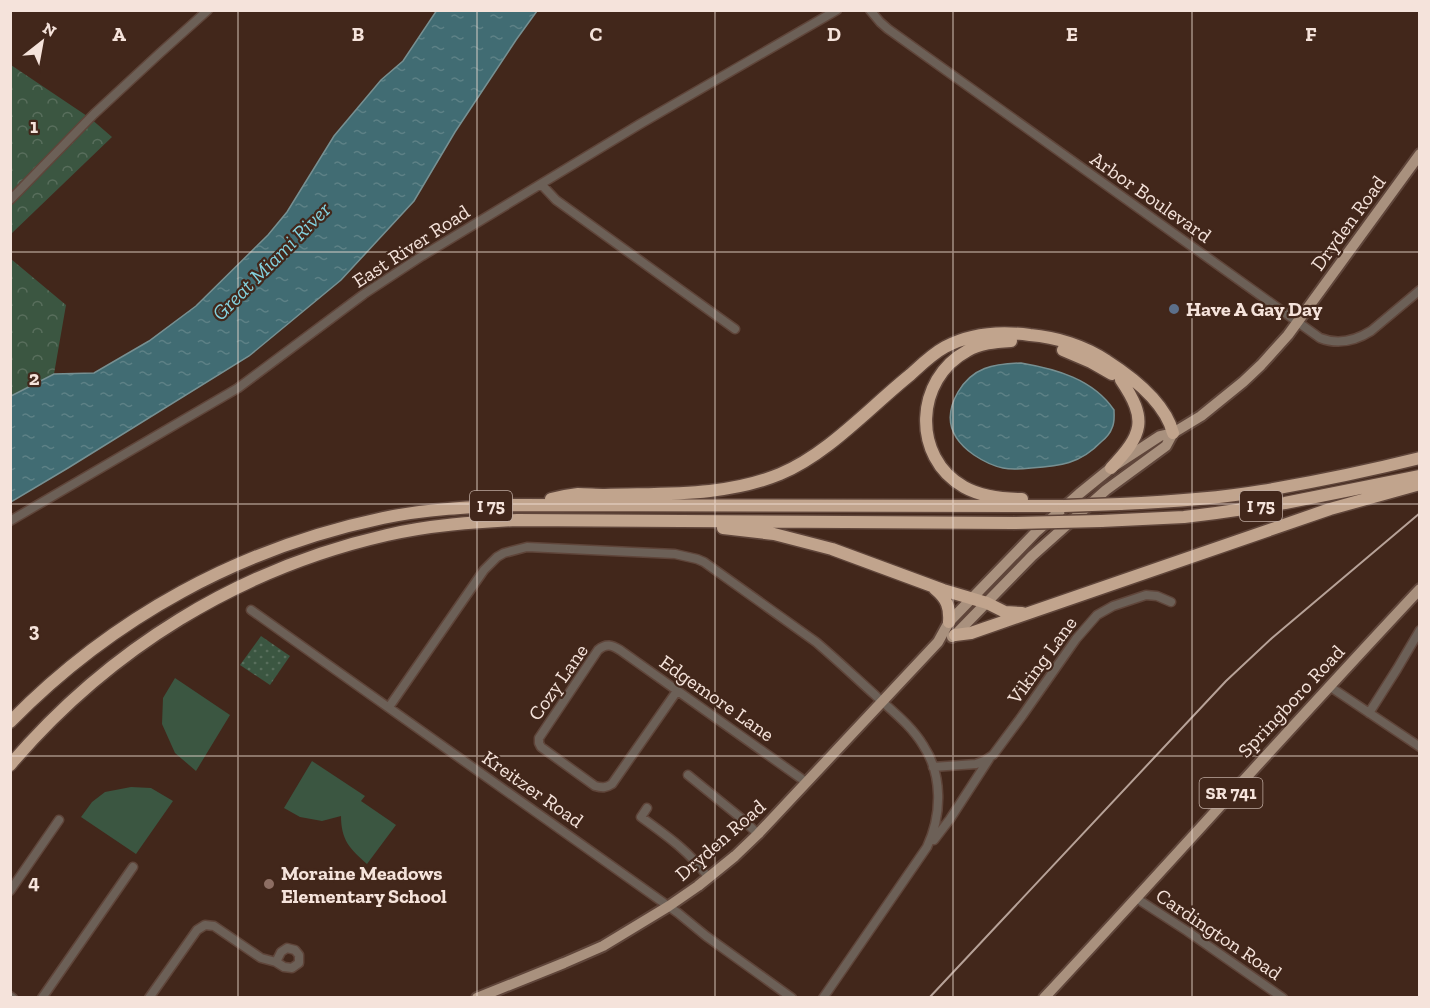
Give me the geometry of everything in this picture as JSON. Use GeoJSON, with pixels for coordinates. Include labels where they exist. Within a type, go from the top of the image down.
{"type":"FeatureCollection","features":[{"type":"Feature","properties":{"kind":"highway"},"geometry":{"type":"LineString","coordinates":[[514,505],[578,494],[709,491],[732,488],[781,473],[799,464],[834,440],[934,354],[956,342],[973,336],[989,334],[1013,333],[1050,338],[1103,358],[1130,377],[1152,398],[1170,421],[1173,433]]}},
{"type":"Feature","properties":{"kind":"highway"},"geometry":{"type":"LineString","coordinates":[[1034,504],[984,495],[963,486],[947,473],[931,448],[927,432],[929,396],[935,381],[950,363],[966,351],[979,345],[1016,341],[1043,344],[1063,350],[1107,370],[1146,401],[1163,425],[1173,433]]}},
{"type":"Feature","properties":{"kind":"highway"},"geometry":{"type":"LineString","coordinates":[[1111,468],[1129,447],[1138,428],[1135,402],[1120,380]]}},
{"type":"Feature","properties":{"kind":"highway","name":"I 75"},"geometry":{"type":"LineString","coordinates":[[10,722],[61,673],[110,635],[171,598],[243,561],[298,540],[385,518],[456,507],[514,505],[1034,504],[1064,506],[1182,501],[1261,491],[1419,458]]}},
{"type":"Feature","properties":{"kind":"highway","name":"I 75"},"geometry":{"type":"LineString","coordinates":[[10,765],[77,695],[138,646],[187,615],[231,590],[290,564],[377,537],[435,526],[517,520],[1012,523],[1184,517],[1285,503],[1419,476]]}},
{"type":"Feature","properties":{"kind":"highway"},"geometry":{"type":"LineString","coordinates":[[955,635],[971,633],[1329,509],[1419,484]]}},
{"type":"Feature","properties":{"kind":"highway"},"geometry":{"type":"LineString","coordinates":[[656,520],[774,534],[832,549],[987,603],[1005,612],[1016,613],[1059,603]]}},
{"type":"Feature","properties":{"kind":"highway"},"geometry":{"type":"LineString","coordinates":[[923,582],[946,600],[949,622]]}},
{"type":"Feature","properties":{"kind":"main road","name":"Dryden Road"},"geometry":{"type":"LineString","coordinates":[[477,998],[603,946],[669,906],[735,856],[938,642],[949,622],[1036,532],[1111,468],[1160,436],[1173,433],[1201,416],[1243,382],[1286,337],[1419,154]]}},
{"type":"Feature","properties":{"kind":"main road","name":"Dryden Road"},"geometry":{"type":"LineString","coordinates":[[938,642],[955,635],[1032,556],[1106,490],[1166,446],[1173,433]]}},
{"type":"Feature","properties":{"kind":"main road","name":"Springboro Road"},"geometry":{"type":"LineString","coordinates":[[1044,998],[1419,589]]}},
{"type":"Feature","properties":{"kind":"street"},"geometry":{"type":"LineString","coordinates":[[10,200],[94,114],[208,10]]}},
{"type":"Feature","properties":{"kind":"street","name":"East River Road"},"geometry":{"type":"LineString","coordinates":[[10,521],[238,388],[378,285],[422,256],[640,124],[837,10]]}},
{"type":"Feature","properties":{"kind":"street","name":"Arbor Boulevard"},"geometry":{"type":"LineString","coordinates":[[870,10],[888,29],[1317,335],[1329,341],[1354,340],[1371,331],[1419,290]]}},
{"type":"Feature","properties":{"kind":"street"},"geometry":{"type":"LineString","coordinates":[[541,184],[556,201],[735,328]]}},
{"type":"Feature","properties":{"kind":"street"},"geometry":{"type":"LineString","coordinates":[[389,706],[484,570],[504,553],[528,547],[585,548],[675,554],[704,562],[816,642],[905,724],[923,744],[933,767],[939,803],[935,827],[927,847],[823,998]]}},
{"type":"Feature","properties":{"kind":"street","name":"Viking Lane"},"geometry":{"type":"LineString","coordinates":[[927,847],[950,819],[989,758],[1085,627],[1097,615],[1113,606],[1146,595],[1157,596],[1171,602]]}},
{"type":"Feature","properties":{"kind":"street","name":"Kreitzer Road"},"geometry":{"type":"LineString","coordinates":[[251,610],[669,906],[706,936],[792,998]]}},
{"type":"Feature","properties":{"kind":"street"},"geometry":{"type":"LineString","coordinates":[[1368,713],[1419,630]]}},
{"type":"Feature","properties":{"kind":"street","name":"Edgemore Lane"},"geometry":{"type":"LineString","coordinates":[[606,645],[621,651],[806,782]]}},
{"type":"Feature","properties":{"kind":"street","name":"Cozy Lane"},"geometry":{"type":"LineString","coordinates":[[606,645],[598,650],[539,740],[541,747],[595,786],[604,788],[612,784],[677,691]]}},
{"type":"Feature","properties":{"kind":"street"},"geometry":{"type":"LineString","coordinates":[[1329,686],[1419,747]]}},
{"type":"Feature","properties":{"kind":"street"},"geometry":{"type":"LineString","coordinates":[[933,767],[969,766],[989,758]]}},
{"type":"Feature","properties":{"kind":"street"},"geometry":{"type":"LineString","coordinates":[[688,774],[758,834]]}},
{"type":"Feature","properties":{"kind":"street"},"geometry":{"type":"LineString","coordinates":[[647,808],[641,817],[682,848],[697,862],[708,877]]}},
{"type":"Feature","properties":{"kind":"street"},"geometry":{"type":"LineString","coordinates":[[10,891],[59,819]]}},
{"type":"Feature","properties":{"kind":"street"},"geometry":{"type":"LineString","coordinates":[[42,998],[133,867]]}},
{"type":"Feature","properties":{"kind":"street","name":"Cardington Road"},"geometry":{"type":"LineString","coordinates":[[1137,898],[1282,998]]}},
{"type":"Feature","properties":{"kind":"street"},"geometry":{"type":"LineString","coordinates":[[149,998],[197,930],[206,925],[214,926],[261,958],[276,962]]}},
{"type":"Feature","properties":{"kind":"green space"},"geometry":{"type":"Polygon","coordinates":[[[11,65],[90,118],[112,137],[11,234],[11,65]]]}},
{"type":"Feature","properties":{"kind":"green space"},"geometry":{"type":"Polygon","coordinates":[[[11,259],[66,305],[54,374],[11,396],[11,259]]]}},
{"type":"Feature","properties":{"kind":"green space"},"geometry":{"type":"Polygon","coordinates":[[[261,636],[290,656],[270,685],[240,665],[261,636]]]}},
{"type":"Feature","properties":{"kind":"green space"},"geometry":{"type":"Polygon","coordinates":[[[175,678],[230,715],[196,771],[175,753],[162,724],[163,698],[175,678]]]}},
{"type":"Feature","properties":{"kind":"green space"},"geometry":{"type":"Polygon","coordinates":[[[312,761],[365,796],[361,801],[396,825],[367,864],[356,854],[345,838],[341,816],[322,821],[300,817],[284,808],[312,761]]]}},
{"type":"Feature","properties":{"kind":"green space"},"geometry":{"type":"Polygon","coordinates":[[[131,787],[151,788],[173,801],[136,854],[81,817],[92,802],[105,792],[131,787]]]}},
{"type":"Feature","properties":{"kind":"water","name":"Great Miami River"},"geometry":{"type":"Polygon","coordinates":[[[437,10],[537,11],[455,132],[414,201],[341,280],[249,356],[11,502],[11,396],[54,374],[94,373],[149,341],[196,306],[268,235],[287,212],[334,136],[381,80],[403,61],[437,10]]]}},
{"type":"Feature","properties":{"kind":"water"},"geometry":{"type":"Polygon","coordinates":[[[1021,363],[1060,372],[1096,390],[1114,410],[1114,424],[1108,436],[1085,455],[1069,463],[1041,467],[1006,469],[992,465],[966,449],[955,435],[950,419],[953,402],[958,392],[970,377],[985,368],[1021,363]]]}},
{"type":"Feature","properties":{"kind":"railway"},"geometry":{"type":"LineString","coordinates":[[929,998],[1226,681],[1272,638],[1420,513]]}},
{"type":"Feature","properties":{"kind":"place","name":"Have A Gay Day"},"geometry":{"type":"Point","coordinates":[1174,309]}},
{"type":"Feature","properties":{"kind":"place","name":"Moraine Meadows Elementary School"},"geometry":{"type":"Point","coordinates":[269,884]}}]}
